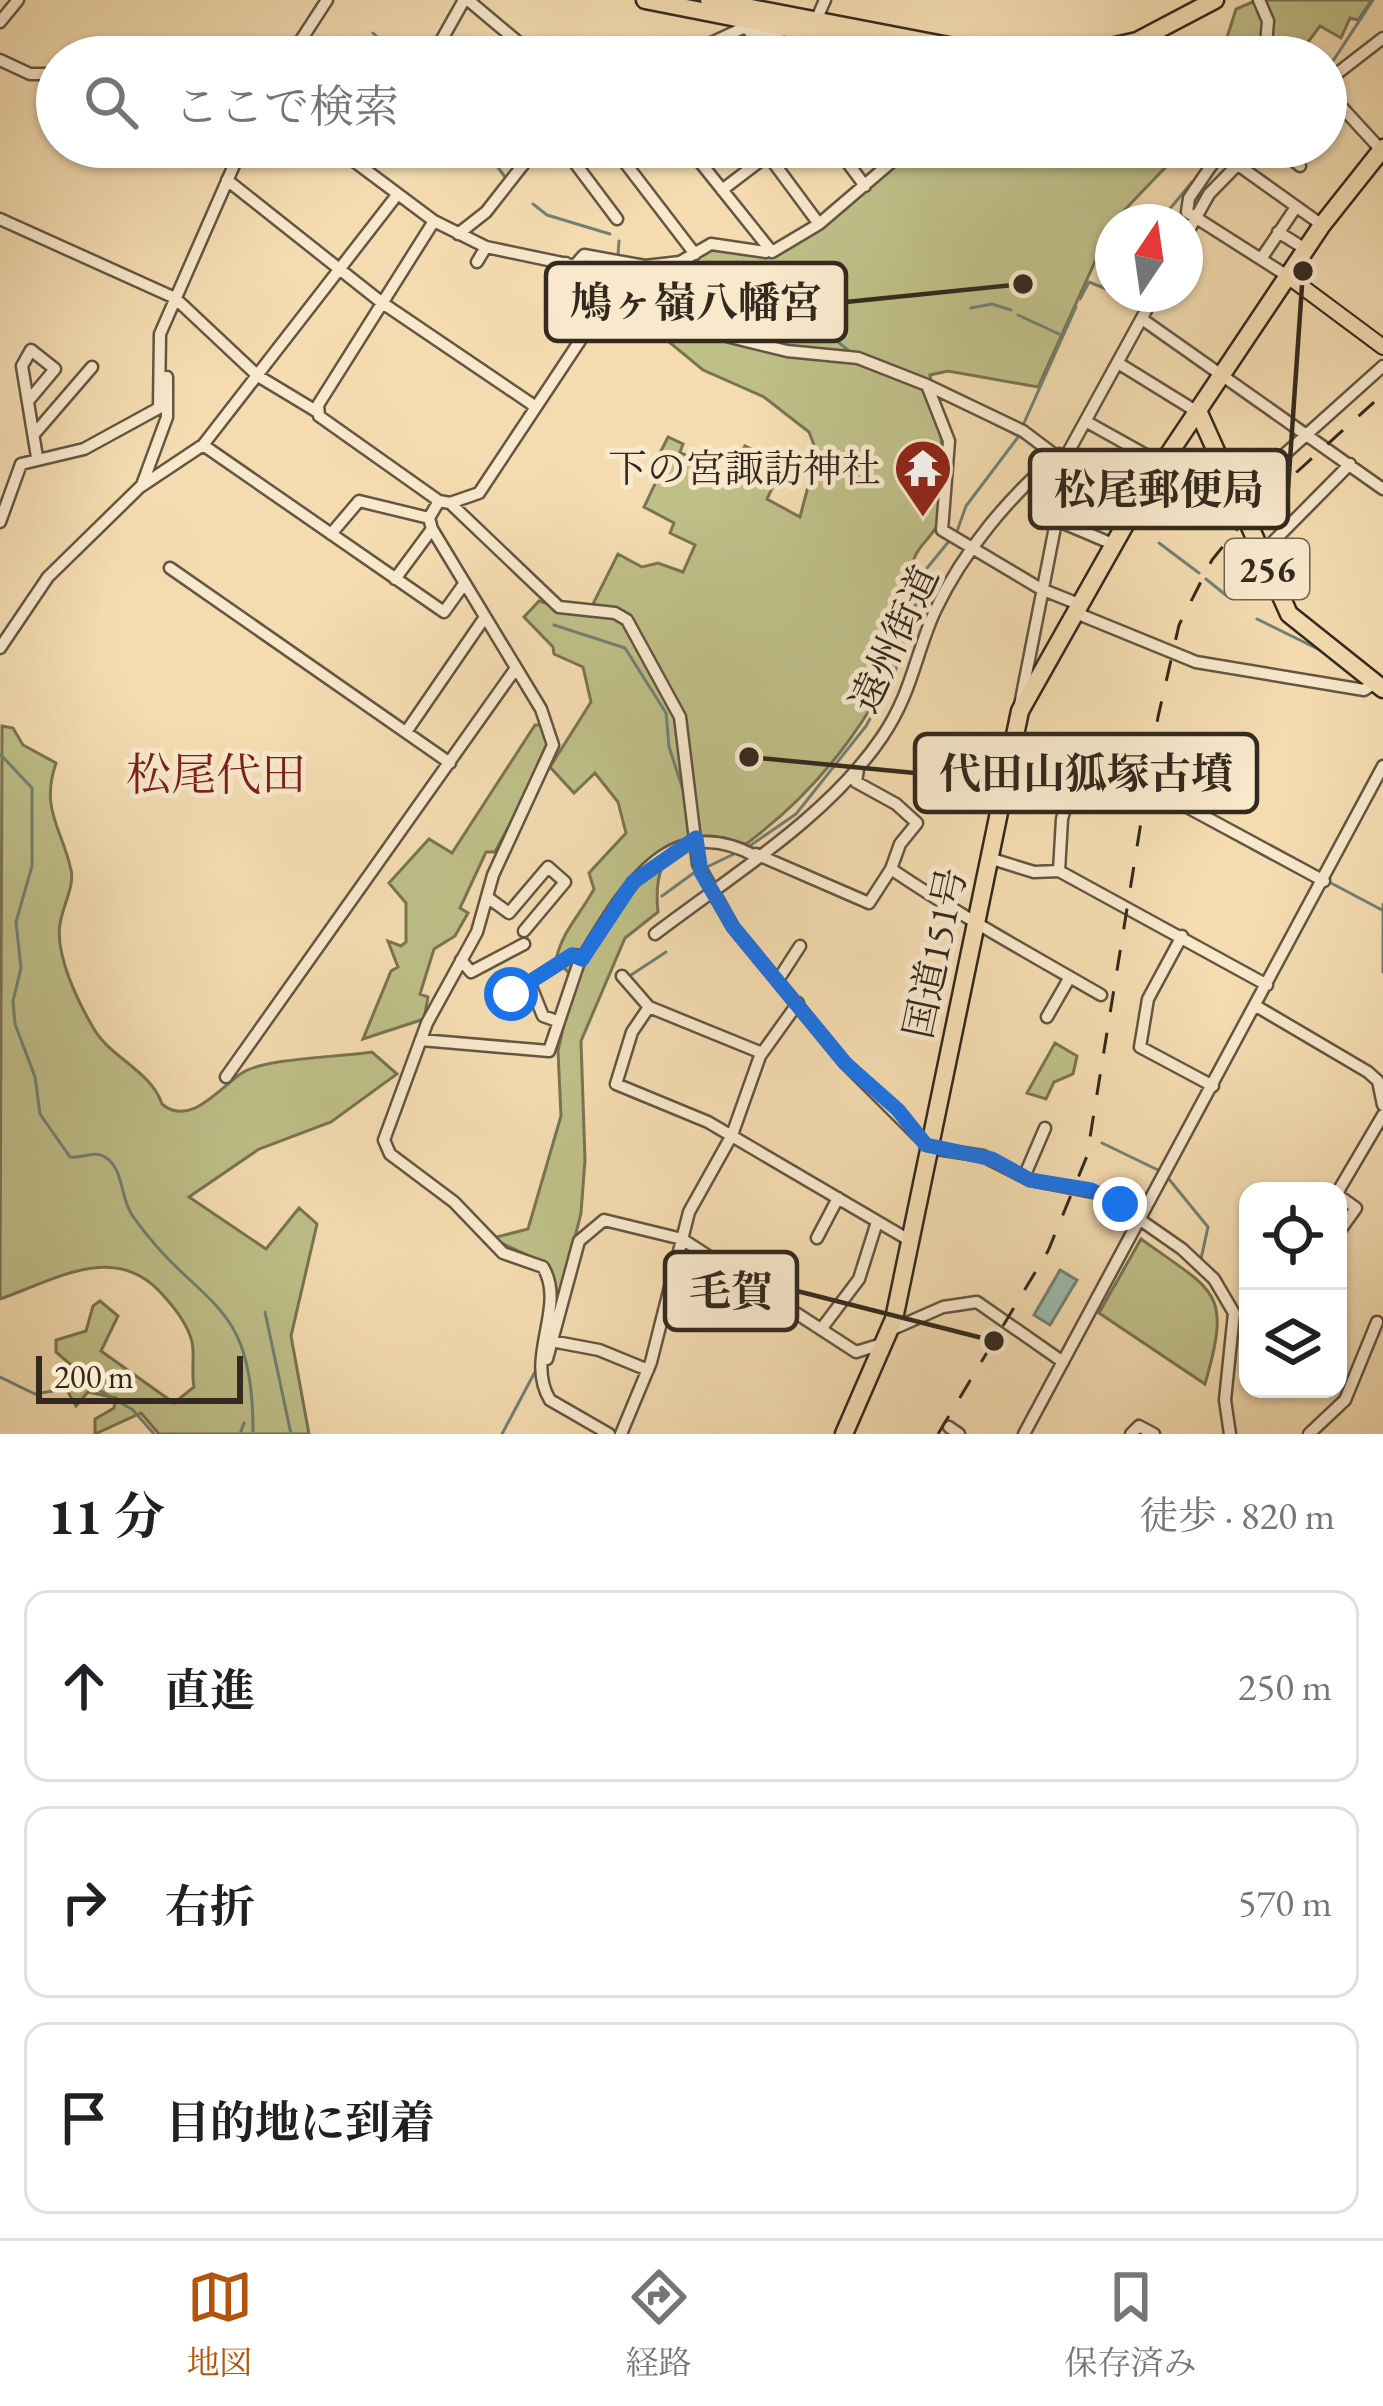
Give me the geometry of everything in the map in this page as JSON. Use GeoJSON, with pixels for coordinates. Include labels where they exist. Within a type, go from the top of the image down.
{"type":"FeatureCollection","features":[{"type":"Feature","properties":{"kind":"highway"},"geometry":{"type":"LineString","coordinates":[[645,0],[876,36]]}},
{"type":"Feature","properties":{"kind":"highway"},"geometry":{"type":"LineString","coordinates":[[709,0],[853,36]]}},
{"type":"Feature","properties":{"kind":"highway"},"geometry":{"type":"LineString","coordinates":[[1147,36],[1215,0]]}},
{"type":"Feature","properties":{"kind":"highway"},"geometry":{"type":"LineString","coordinates":[[1176,36],[1233,0]]}},
{"type":"Feature","properties":{"kind":"highway","name":"国道151号"},"geometry":{"type":"LineString","coordinates":[[844,1434],[886,1337],[1020,711],[1132,512],[1322,226],[1382,150]]}},
{"type":"Feature","properties":{"kind":"highway","name":"256"},"geometry":{"type":"LineString","coordinates":[[1198,413],[1297,623],[1379,686]]}},
{"type":"Feature","properties":{"kind":"main road"},"geometry":{"type":"LineString","coordinates":[[1288,277],[1383,347]]}},
{"type":"Feature","properties":{"kind":"street"},"geometry":{"type":"LineString","coordinates":[[0,22],[19,0]]}},
{"type":"Feature","properties":{"kind":"street"},"geometry":{"type":"LineString","coordinates":[[304,36],[327,0]]}},
{"type":"Feature","properties":{"kind":"street"},"geometry":{"type":"LineString","coordinates":[[445,36],[466,0],[510,36]]}},
{"type":"Feature","properties":{"kind":"street"},"geometry":{"type":"LineString","coordinates":[[811,36],[825,0]]}},
{"type":"Feature","properties":{"kind":"street"},"geometry":{"type":"LineString","coordinates":[[1259,0],[1269,36]]}},
{"type":"Feature","properties":{"kind":"street"},"geometry":{"type":"LineString","coordinates":[[734,36],[748,30],[775,36]]}},
{"type":"Feature","properties":{"kind":"street"},"geometry":{"type":"LineString","coordinates":[[748,30],[753,36]]}},
{"type":"Feature","properties":{"kind":"street"},"geometry":{"type":"LineString","coordinates":[[1347,68],[1383,38]]}},
{"type":"Feature","properties":{"kind":"street"},"geometry":{"type":"LineString","coordinates":[[0,60],[36,74]]}},
{"type":"Feature","properties":{"kind":"street"},"geometry":{"type":"LineString","coordinates":[[1347,110],[1382,150]]}},
{"type":"Feature","properties":{"kind":"street"},"geometry":{"type":"LineString","coordinates":[[140,488],[169,406],[160,334],[232,168]]}},
{"type":"Feature","properties":{"kind":"street"},"geometry":{"type":"LineString","coordinates":[[363,168],[434,221],[486,247],[571,263],[730,337],[787,351],[858,358],[927,385],[1064,458],[1132,512]]}},
{"type":"Feature","properties":{"kind":"street"},"geometry":{"type":"LineString","coordinates":[[458,235],[486,212],[521,168]]}},
{"type":"Feature","properties":{"kind":"street"},"geometry":{"type":"LineString","coordinates":[[579,168],[617,219]]}},
{"type":"Feature","properties":{"kind":"street"},"geometry":{"type":"LineString","coordinates":[[629,168],[695,254]]}},
{"type":"Feature","properties":{"kind":"street"},"geometry":{"type":"LineString","coordinates":[[705,168],[766,252]]}},
{"type":"Feature","properties":{"kind":"street"},"geometry":{"type":"LineString","coordinates":[[722,190],[746,168]]}},
{"type":"Feature","properties":{"kind":"street"},"geometry":{"type":"LineString","coordinates":[[778,168],[819,224]]}},
{"type":"Feature","properties":{"kind":"street"},"geometry":{"type":"LineString","coordinates":[[852,168],[865,186]]}},
{"type":"Feature","properties":{"kind":"street"},"geometry":{"type":"LineString","coordinates":[[395,579],[445,501],[479,493],[597,313],[562,274],[571,263],[584,255],[645,266],[695,254],[711,244],[777,251],[819,224],[885,168]]}},
{"type":"Feature","properties":{"kind":"street"},"geometry":{"type":"LineString","coordinates":[[1187,204],[1209,168]]}},
{"type":"Feature","properties":{"kind":"street"},"geometry":{"type":"LineString","coordinates":[[1203,204],[1235,168]]}},
{"type":"Feature","properties":{"kind":"street"},"geometry":{"type":"LineString","coordinates":[[1242,168],[1322,226]]}},
{"type":"Feature","properties":{"kind":"street"},"geometry":{"type":"LineString","coordinates":[[227,180],[338,271],[536,407]]}},
{"type":"Feature","properties":{"kind":"street"},"geometry":{"type":"LineString","coordinates":[[0,648],[48,578],[140,488],[203,445],[397,195]]}},
{"type":"Feature","properties":{"kind":"street"},"geometry":{"type":"LineString","coordinates":[[1261,259],[1296,207]]}},
{"type":"Feature","properties":{"kind":"street"},"geometry":{"type":"LineString","coordinates":[[0,219],[175,298],[258,376],[445,501],[559,607],[615,613],[627,620],[680,717],[698,863],[733,927],[845,1063],[930,1148],[992,1159],[1024,1177],[1103,1194],[1214,1279],[1234,1317],[1225,1400],[1230,1434]]}},
{"type":"Feature","properties":{"kind":"street"},"geometry":{"type":"LineString","coordinates":[[316,411],[434,221]]}},
{"type":"Feature","properties":{"kind":"street"},"geometry":{"type":"LineString","coordinates":[[1203,225],[1288,277]]}},
{"type":"Feature","properties":{"kind":"street"},"geometry":{"type":"LineString","coordinates":[[1278,232],[1307,250]]}},
{"type":"Feature","properties":{"kind":"street"},"geometry":{"type":"LineString","coordinates":[[477,262],[486,247]]}},
{"type":"Feature","properties":{"kind":"street","name":"遠州街道"},"geometry":{"type":"LineString","coordinates":[[655,934],[806,822],[863,761],[907,692],[937,607],[1012,495],[1064,458],[1146,312]]}},
{"type":"Feature","properties":{"kind":"street"},"geometry":{"type":"LineString","coordinates":[[1142,319],[1383,489]]}},
{"type":"Feature","properties":{"kind":"street"},"geometry":{"type":"LineString","coordinates":[[0,522],[16,470],[37,457],[84,449],[152,416],[162,396],[162,354]]}},
{"type":"Feature","properties":{"kind":"street"},"geometry":{"type":"LineString","coordinates":[[1118,363],[1198,413]]}},
{"type":"Feature","properties":{"kind":"street"},"geometry":{"type":"LineString","coordinates":[[1237,497],[1383,366]]}},
{"type":"Feature","properties":{"kind":"street"},"geometry":{"type":"LineString","coordinates":[[37,457],[32,444],[36,432],[92,367]]}},
{"type":"Feature","properties":{"kind":"street"},"geometry":{"type":"LineString","coordinates":[[927,385],[949,441],[941,530],[1079,609],[1196,662],[1364,690],[1379,686]]}},
{"type":"Feature","properties":{"kind":"street"},"geometry":{"type":"LineString","coordinates":[[29,400],[36,432]]}},
{"type":"Feature","properties":{"kind":"street"},"geometry":{"type":"LineString","coordinates":[[1087,422],[1164,465]]}},
{"type":"Feature","properties":{"kind":"street"},"geometry":{"type":"LineString","coordinates":[[203,445],[444,612],[464,584]]}},
{"type":"Feature","properties":{"kind":"street","name":"遠州街道"},"geometry":{"type":"LineString","coordinates":[[1020,711],[1064,458]]}},
{"type":"Feature","properties":{"kind":"street"},"geometry":{"type":"LineString","coordinates":[[1261,554],[1350,464]]}},
{"type":"Feature","properties":{"kind":"street"},"geometry":{"type":"LineString","coordinates":[[331,534],[358,501],[430,524],[547,721],[553,745],[520,806],[461,959],[421,1040],[386,1147],[454,1202],[503,1253],[543,1268],[552,1292],[542,1378],[550,1400],[609,1434]]}},
{"type":"Feature","properties":{"kind":"street"},"geometry":{"type":"LineString","coordinates":[[1056,520],[1115,545]]}},
{"type":"Feature","properties":{"kind":"street"},"geometry":{"type":"LineString","coordinates":[[170,568],[450,764]]}},
{"type":"Feature","properties":{"kind":"street"},"geometry":{"type":"LineString","coordinates":[[406,732],[485,617]]}},
{"type":"Feature","properties":{"kind":"street"},"geometry":{"type":"LineString","coordinates":[[226,1077],[516,668]]}},
{"type":"Feature","properties":{"kind":"street"},"geometry":{"type":"LineString","coordinates":[[1009,758],[1060,772],[1072,784],[1062,819],[1059,871]]}},
{"type":"Feature","properties":{"kind":"street"},"geometry":{"type":"LineString","coordinates":[[833,795],[856,782],[863,761]]}},
{"type":"Feature","properties":{"kind":"street"},"geometry":{"type":"LineString","coordinates":[[1040,1434],[1026,1430],[1383,766]]}},
{"type":"Feature","properties":{"kind":"street"},"geometry":{"type":"LineString","coordinates":[[696,838],[756,855],[869,903],[891,869],[900,844],[917,823],[896,804],[856,782]]}},
{"type":"Feature","properties":{"kind":"street"},"geometry":{"type":"LineString","coordinates":[[1187,807],[1324,881]]}},
{"type":"Feature","properties":{"kind":"street"},"geometry":{"type":"LineString","coordinates":[[421,1040],[546,1052],[582,959],[633,882],[696,838]]}},
{"type":"Feature","properties":{"kind":"street"},"geometry":{"type":"LineString","coordinates":[[989,858],[1034,872],[1059,871],[1267,985]]}},
{"type":"Feature","properties":{"kind":"street"},"geometry":{"type":"LineString","coordinates":[[461,959],[471,972],[524,937],[565,882],[548,867],[509,914],[487,897]]}},
{"type":"Feature","properties":{"kind":"street"},"geometry":{"type":"LineString","coordinates":[[891,869],[975,925],[1101,995]]}},
{"type":"Feature","properties":{"kind":"street"},"geometry":{"type":"LineString","coordinates":[[1182,936],[1148,999],[1140,1047],[1213,1086]]}},
{"type":"Feature","properties":{"kind":"street"},"geometry":{"type":"LineString","coordinates":[[778,980],[800,946]]}},
{"type":"Feature","properties":{"kind":"street"},"geometry":{"type":"LineString","coordinates":[[511,994],[572,955],[582,959]]}},
{"type":"Feature","properties":{"kind":"street"},"geometry":{"type":"LineString","coordinates":[[622,976],[649,1007],[762,1053]]}},
{"type":"Feature","properties":{"kind":"street"},"geometry":{"type":"LineString","coordinates":[[1047,1017],[1070,977]]}},
{"type":"Feature","properties":{"kind":"street"},"geometry":{"type":"LineString","coordinates":[[530,984],[543,1016],[557,1021]]}},
{"type":"Feature","properties":{"kind":"street"},"geometry":{"type":"LineString","coordinates":[[620,1434],[648,1370],[688,1212],[732,1135],[762,1053],[798,1004]]}},
{"type":"Feature","properties":{"kind":"street"},"geometry":{"type":"LineString","coordinates":[[1256,1006],[1368,1072],[1378,1081],[1383,1105]]}},
{"type":"Feature","properties":{"kind":"street"},"geometry":{"type":"LineString","coordinates":[[649,1007],[632,1032],[616,1084],[732,1135],[909,1240]]}},
{"type":"Feature","properties":{"kind":"street"},"geometry":{"type":"LineString","coordinates":[[1344,1182],[1383,1115]]}},
{"type":"Feature","properties":{"kind":"street"},"geometry":{"type":"LineString","coordinates":[[1024,1177],[1045,1128]]}},
{"type":"Feature","properties":{"kind":"street"},"geometry":{"type":"LineString","coordinates":[[817,1238],[838,1198]]}},
{"type":"Feature","properties":{"kind":"street"},"geometry":{"type":"LineString","coordinates":[[542,1378],[579,1241],[604,1220],[682,1239],[856,1352],[943,1307],[977,1302],[1063,1361]]}},
{"type":"Feature","properties":{"kind":"street"},"geometry":{"type":"LineString","coordinates":[[822,1328],[859,1279],[877,1222]]}},
{"type":"Feature","properties":{"kind":"street"},"geometry":{"type":"LineString","coordinates":[[1234,1317],[1239,1316]]}},
{"type":"Feature","properties":{"kind":"street"},"geometry":{"type":"LineString","coordinates":[[1309,1434],[1346,1400],[1377,1322]]}},
{"type":"Feature","properties":{"kind":"street"},"geometry":{"type":"LineString","coordinates":[[551,1341],[599,1350],[648,1370]]}},
{"type":"Feature","properties":{"kind":"street"},"geometry":{"type":"LineString","coordinates":[[1131,1434],[1139,1426],[1154,1434]]}},
{"type":"Feature","properties":{"kind":"green space"},"geometry":{"type":"Polygon","coordinates":[[[1257,0],[1372,0],[1358,20],[1350,18],[1342,36],[1320,26],[1313,36],[1228,36],[1236,9],[1257,0]]]}},
{"type":"Feature","properties":{"kind":"green space"},"geometry":{"type":"Polygon","coordinates":[[[886,168],[1165,168],[1130,204],[1095,204],[1095,262],[1038,387],[948,371],[930,375],[944,467],[943,504],[934,531],[914,559],[915,599],[902,643],[849,740],[801,797],[746,844],[690,842],[677,848],[660,871],[658,912],[625,938],[581,1041],[585,1160],[581,1213],[559,1302],[546,1266],[485,1231],[497,1237],[528,1229],[561,1116],[558,1051],[574,978],[556,960],[594,889],[589,873],[626,833],[618,802],[595,773],[574,793],[550,767],[591,702],[583,667],[554,654],[553,647],[524,617],[539,601],[587,616],[618,554],[642,567],[658,563],[683,572],[695,545],[670,533],[674,523],[644,507],[664,465],[656,461],[668,437],[683,444],[680,452],[724,476],[745,446],[783,465],[767,499],[800,517],[817,453],[809,432],[764,397],[703,370],[601,286],[617,259],[661,264],[711,244],[772,252],[886,168]]]}},
{"type":"Feature","properties":{"kind":"green space"},"geometry":{"type":"Polygon","coordinates":[[[535,725],[544,725],[549,750],[495,852],[486,852],[460,908],[468,913],[455,936],[434,949],[420,994],[428,997],[424,1019],[363,1039],[391,971],[398,967],[388,941],[401,946],[406,942],[406,903],[389,883],[429,839],[452,853],[535,725]]]}},
{"type":"Feature","properties":{"kind":"green space"},"geometry":{"type":"Polygon","coordinates":[[[2,726],[13,728],[23,745],[56,763],[51,806],[72,876],[59,936],[75,992],[101,1039],[149,1082],[162,1104],[173,1110],[194,1108],[242,1073],[285,1061],[372,1052],[397,1074],[331,1122],[259,1149],[189,1197],[266,1249],[299,1208],[317,1224],[291,1336],[309,1434],[159,1434],[141,1413],[95,1434],[95,1419],[114,1408],[116,1398],[88,1392],[76,1406],[68,1392],[84,1376],[56,1352],[56,1340],[86,1331],[93,1306],[100,1301],[118,1316],[101,1351],[174,1403],[194,1387],[192,1342],[180,1316],[144,1278],[105,1267],[63,1275],[0,1299],[2,726]]]}},
{"type":"Feature","properties":{"kind":"green space"},"geometry":{"type":"Polygon","coordinates":[[[1055,1043],[1077,1056],[1073,1074],[1054,1082],[1046,1099],[1027,1093],[1055,1043]]]}},
{"type":"Feature","properties":{"kind":"green space"},"geometry":{"type":"Polygon","coordinates":[[[1141,1239],[1186,1271],[1211,1296],[1217,1329],[1205,1384],[1099,1313],[1141,1239]]]}},
{"type":"Feature","properties":{"kind":"shaded area"},"geometry":{"type":"Polygon","coordinates":[[[1060,1270],[1077,1280],[1050,1325],[1034,1315],[1060,1270]]]}},
{"type":"Feature","properties":{"kind":"waterway"},"geometry":{"type":"LineString","coordinates":[[1347,40],[1373,0]]}},
{"type":"Feature","properties":{"kind":"waterway"},"geometry":{"type":"LineString","coordinates":[[373,33],[376,36]]}},
{"type":"Feature","properties":{"kind":"waterway"},"geometry":{"type":"LineString","coordinates":[[498,168],[505,177]]}},
{"type":"Feature","properties":{"kind":"waterway"},"geometry":{"type":"LineString","coordinates":[[1174,204],[1192,182]]}},
{"type":"Feature","properties":{"kind":"waterway"},"geometry":{"type":"LineString","coordinates":[[533,204],[547,215],[610,234]]}},
{"type":"Feature","properties":{"kind":"waterway"},"geometry":{"type":"LineString","coordinates":[[618,255],[619,241]]}},
{"type":"Feature","properties":{"kind":"waterway"},"geometry":{"type":"LineString","coordinates":[[614,266],[637,285],[682,292],[704,316],[732,330],[782,339],[833,338],[848,350]]}},
{"type":"Feature","properties":{"kind":"waterway"},"geometry":{"type":"LineString","coordinates":[[1080,299],[1089,282],[1095,284]]}},
{"type":"Feature","properties":{"kind":"waterway"},"geometry":{"type":"LineString","coordinates":[[971,308],[992,304],[1011,310]]}},
{"type":"Feature","properties":{"kind":"waterway"},"geometry":{"type":"LineString","coordinates":[[1024,423],[1076,307]]}},
{"type":"Feature","properties":{"kind":"waterway"},"geometry":{"type":"LineString","coordinates":[[1018,315],[1059,334]]}},
{"type":"Feature","properties":{"kind":"waterway"},"geometry":{"type":"LineString","coordinates":[[985,419],[1026,440]]}},
{"type":"Feature","properties":{"kind":"waterway"},"geometry":{"type":"LineString","coordinates":[[956,534],[966,506],[1019,436]]}},
{"type":"Feature","properties":{"kind":"waterway"},"geometry":{"type":"LineString","coordinates":[[748,847],[796,814],[866,726],[894,675],[927,568],[950,540]]}},
{"type":"Feature","properties":{"kind":"waterway"},"geometry":{"type":"LineString","coordinates":[[1159,543],[1199,573]]}},
{"type":"Feature","properties":{"kind":"waterway"},"geometry":{"type":"LineString","coordinates":[[1206,579],[1227,596]]}},
{"type":"Feature","properties":{"kind":"waterway"},"geometry":{"type":"LineString","coordinates":[[1257,619],[1324,652]]}},
{"type":"Feature","properties":{"kind":"waterway"},"geometry":{"type":"LineString","coordinates":[[554,625],[625,648],[666,713],[669,747],[685,796]]}},
{"type":"Feature","properties":{"kind":"waterway"},"geometry":{"type":"LineString","coordinates":[[0,754],[32,788],[32,866],[16,922],[21,968],[13,1001],[15,1024],[35,1077],[40,1114],[70,1157],[97,1154],[111,1162],[132,1215],[233,1328],[251,1388],[253,1434]]}},
{"type":"Feature","properties":{"kind":"waterway"},"geometry":{"type":"LineString","coordinates":[[702,845],[704,865]]}},
{"type":"Feature","properties":{"kind":"waterway"},"geometry":{"type":"LineString","coordinates":[[707,867],[736,853]]}},
{"type":"Feature","properties":{"kind":"waterway"},"geometry":{"type":"LineString","coordinates":[[662,896],[695,872]]}},
{"type":"Feature","properties":{"kind":"waterway"},"geometry":{"type":"LineString","coordinates":[[1331,883],[1382,910]]}},
{"type":"Feature","properties":{"kind":"waterway"},"geometry":{"type":"LineString","coordinates":[[1383,904],[1383,972]]}},
{"type":"Feature","properties":{"kind":"waterway"},"geometry":{"type":"LineString","coordinates":[[628,977],[666,952]]}},
{"type":"Feature","properties":{"kind":"waterway"},"geometry":{"type":"LineString","coordinates":[[867,1077],[894,1102]]}},
{"type":"Feature","properties":{"kind":"waterway"},"geometry":{"type":"LineString","coordinates":[[1102,1143],[1160,1171]]}},
{"type":"Feature","properties":{"kind":"waterway"},"geometry":{"type":"LineString","coordinates":[[935,1154],[979,1161]]}},
{"type":"Feature","properties":{"kind":"waterway"},"geometry":{"type":"LineString","coordinates":[[1168,1178],[1208,1227],[1201,1259]]}},
{"type":"Feature","properties":{"kind":"waterway"},"geometry":{"type":"LineString","coordinates":[[265,1312],[291,1434]]}},
{"type":"Feature","properties":{"kind":"waterway"},"geometry":{"type":"LineString","coordinates":[[502,1434],[537,1368]]}},
{"type":"Feature","properties":{"kind":"waterway"},"geometry":{"type":"LineString","coordinates":[[0,1377],[35,1394],[82,1386]]}},
{"type":"Feature","properties":{"kind":"waterway"},"geometry":{"type":"LineString","coordinates":[[94,1387],[133,1410],[154,1434]]}},
{"type":"Feature","properties":{"kind":"waterway"},"geometry":{"type":"LineString","coordinates":[[1221,1406],[1224,1432]]}},
{"type":"Feature","properties":{"kind":"waterway"},"geometry":{"type":"LineString","coordinates":[[240,1434],[244,1423]]}},
{"type":"Feature","properties":{"kind":"railway"},"geometry":{"type":"LineString","coordinates":[[938,1434],[1048,1251],[1087,1156],[1158,717],[1179,625],[1212,560],[1246,518],[1383,394]]}},
{"type":"Feature","properties":{"kind":"place","name":"松尾郵便局"},"geometry":{"type":"Point","coordinates":[1303,271]}},
{"type":"Feature","properties":{"kind":"place","name":"鳩ヶ嶺八幡宮"},"geometry":{"type":"Point","coordinates":[1023,284]}},
{"type":"Feature","properties":{"kind":"place","name":"下の宮諏訪神社"},"geometry":{"type":"Point","coordinates":[923,519]}},
{"type":"Feature","properties":{"kind":"place","name":"代田山狐塚古墳"},"geometry":{"type":"Point","coordinates":[749,757]}},
{"type":"Feature","properties":{"kind":"place","name":"毛賀"},"geometry":{"type":"Point","coordinates":[994,1341]}},
{"type":"Feature","properties":{"kind":"district","name":"松尾代田"},"geometry":{"type":"Point","coordinates":[216,774]}},
{"type":"Feature","properties":{"kind":"route"},"geometry":{"type":"LineString","coordinates":[[511,994],[572,955],[582,959],[633,882],[681,843],[696,838],[701,872],[733,927],[845,1063],[898,1110],[926,1145],[992,1159],[1030,1180],[1091,1190],[1120,1204]]}}]}
